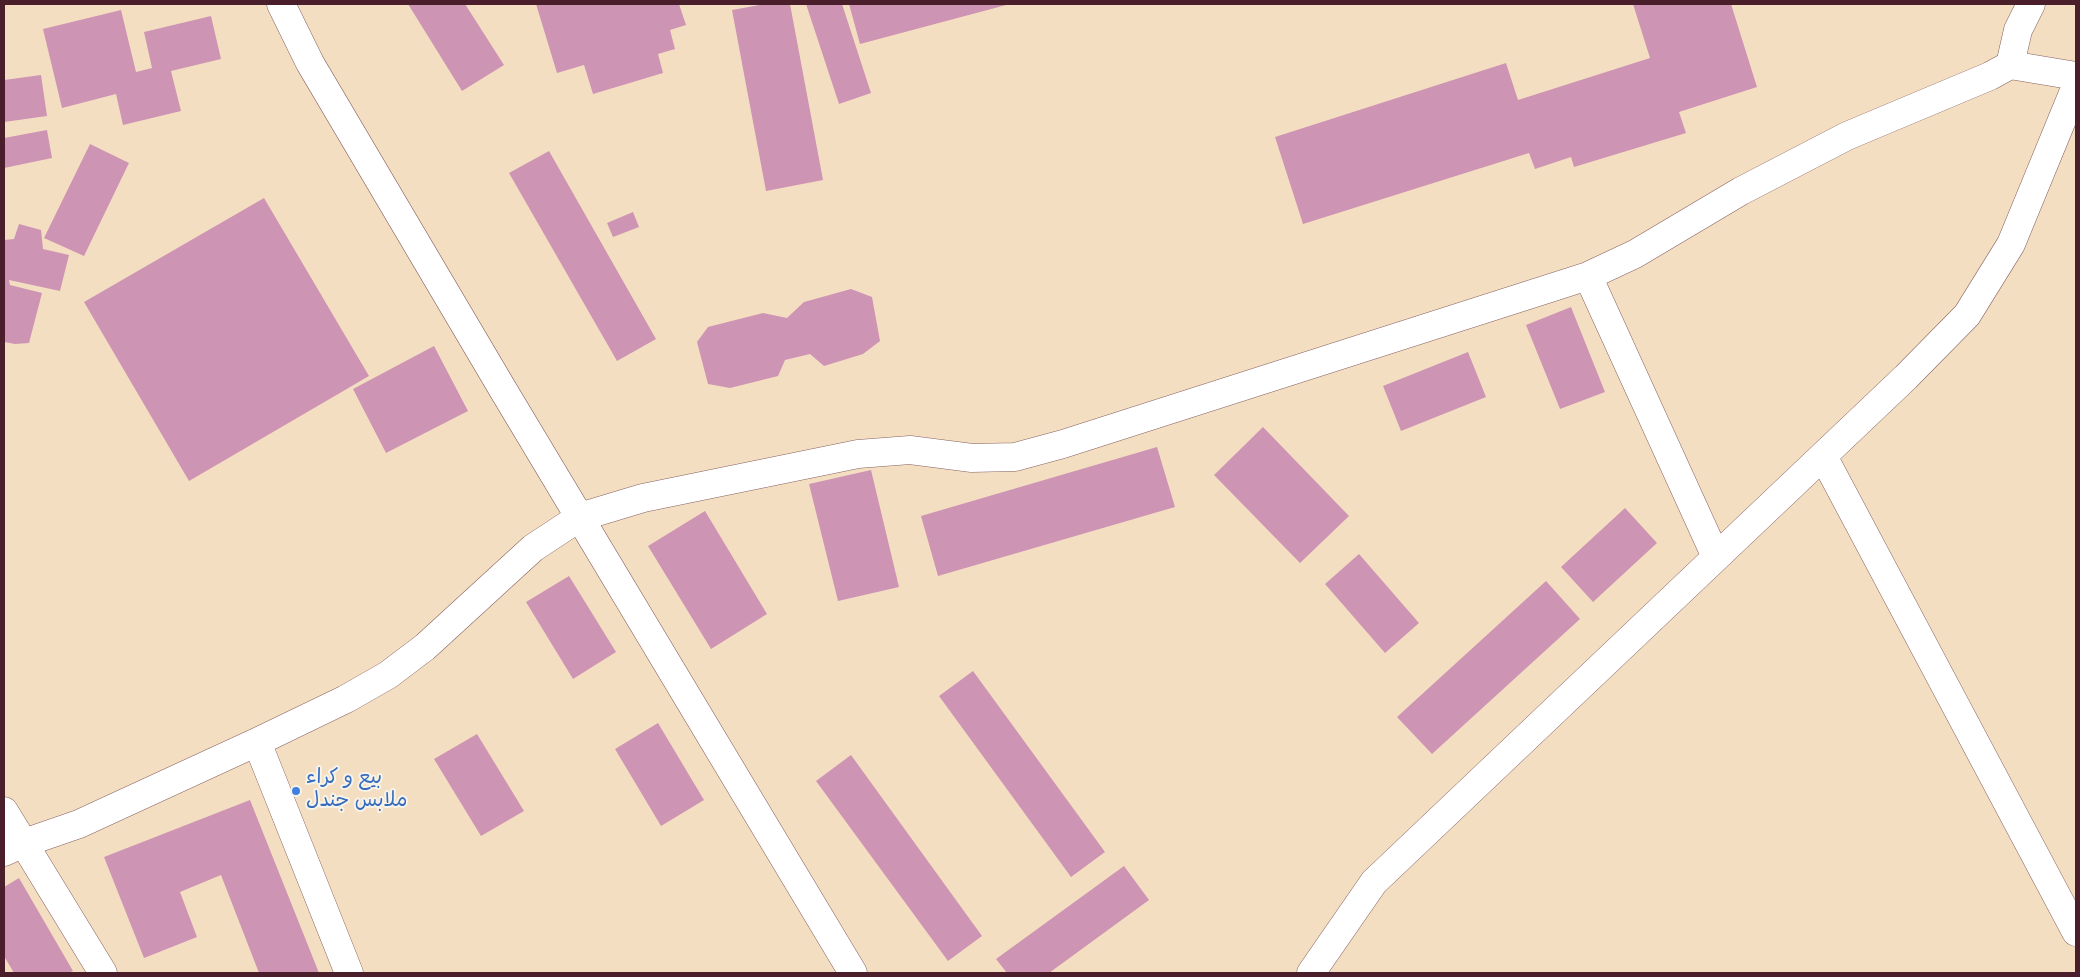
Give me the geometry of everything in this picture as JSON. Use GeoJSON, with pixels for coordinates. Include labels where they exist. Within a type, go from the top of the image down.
{"type":"FeatureCollection","features":[{"type":"Feature","properties":{"kind":"street"},"geometry":{"type":"LineString","coordinates":[[281,4],[315,71],[853,973]]}},
{"type":"Feature","properties":{"kind":"street"},"geometry":{"type":"LineString","coordinates":[[2010,64],[2018,30],[2031,4]]}},
{"type":"Feature","properties":{"kind":"street"},"geometry":{"type":"LineString","coordinates":[[14,848],[79,824],[257,742],[346,699],[388,675],[425,647],[533,548],[580,517],[643,498],[858,454],[910,450],[972,458],[1015,457],[1063,444],[1588,276],[1635,254],[1741,191],[1847,136],[1982,80],[2010,64],[2076,76]]}},
{"type":"Feature","properties":{"kind":"street"},"geometry":{"type":"LineString","coordinates":[[1311,973],[1374,882],[1906,377],[1968,315],[2011,244],[2076,86]]}},
{"type":"Feature","properties":{"kind":"street"},"geometry":{"type":"LineString","coordinates":[[1588,276],[1716,557]]}},
{"type":"Feature","properties":{"kind":"street"},"geometry":{"type":"LineString","coordinates":[[1823,456],[2076,932]]}},
{"type":"Feature","properties":{"kind":"street"},"geometry":{"type":"LineString","coordinates":[[257,742],[349,973]]}},
{"type":"Feature","properties":{"kind":"street"},"geometry":{"type":"LineString","coordinates":[[4,811],[14,848],[103,973]]}},
{"type":"Feature","properties":{"kind":"building"},"geometry":{"type":"Polygon","coordinates":[[[408,4],[465,4],[504,65],[462,91],[408,4]]]}},
{"type":"Feature","properties":{"kind":"building"},"geometry":{"type":"Polygon","coordinates":[[[536,4],[679,4],[686,25],[670,30],[675,49],[658,54],[663,73],[593,94],[584,65],[557,73],[536,4]]]}},
{"type":"Feature","properties":{"kind":"building"},"geometry":{"type":"Polygon","coordinates":[[[765,4],[790,4],[823,180],[766,191],[732,10],[765,4]]]}},
{"type":"Feature","properties":{"kind":"building"},"geometry":{"type":"Polygon","coordinates":[[[806,4],[842,4],[871,93],[839,104],[806,4]]]}},
{"type":"Feature","properties":{"kind":"building"},"geometry":{"type":"Polygon","coordinates":[[[849,4],[1010,4],[860,44],[849,4]]]}},
{"type":"Feature","properties":{"kind":"building"},"geometry":{"type":"Polygon","coordinates":[[[1633,4],[1731,4],[1757,87],[1679,112],[1686,133],[1574,167],[1571,157],[1535,169],[1529,153],[1303,224],[1275,137],[1506,63],[1518,100],[1650,58],[1633,4]]]}},
{"type":"Feature","properties":{"kind":"building"},"geometry":{"type":"Polygon","coordinates":[[[121,10],[136,72],[152,68],[144,32],[211,16],[221,59],[171,71],[181,111],[123,125],[116,94],[62,108],[43,29],[121,10]]]}},
{"type":"Feature","properties":{"kind":"building"},"geometry":{"type":"Polygon","coordinates":[[[41,75],[47,116],[4,122],[4,80],[41,75]]]}},
{"type":"Feature","properties":{"kind":"building"},"geometry":{"type":"Polygon","coordinates":[[[47,130],[52,158],[4,168],[4,138],[47,130]]]}},
{"type":"Feature","properties":{"kind":"building"},"geometry":{"type":"Polygon","coordinates":[[[90,144],[129,163],[84,256],[44,238],[90,144]]]}},
{"type":"Feature","properties":{"kind":"building"},"geometry":{"type":"Polygon","coordinates":[[[549,151],[656,339],[617,361],[509,173],[549,151]]]}},
{"type":"Feature","properties":{"kind":"building"},"geometry":{"type":"Polygon","coordinates":[[[264,198],[369,376],[189,481],[84,302],[264,198]]]}},
{"type":"Feature","properties":{"kind":"building"},"geometry":{"type":"Polygon","coordinates":[[[633,212],[639,227],[613,237],[607,223],[633,212]]]}},
{"type":"Feature","properties":{"kind":"building"},"geometry":{"type":"Polygon","coordinates":[[[19,224],[41,230],[43,249],[69,255],[60,291],[9,280],[10,285],[42,293],[29,343],[15,344],[4,342],[4,240],[14,239],[19,224]]]}},
{"type":"Feature","properties":{"kind":"building"},"geometry":{"type":"Polygon","coordinates":[[[851,289],[872,297],[880,341],[863,354],[824,366],[810,354],[785,360],[778,376],[730,388],[708,384],[697,342],[708,327],[763,313],[787,318],[804,302],[851,289]]]}},
{"type":"Feature","properties":{"kind":"building"},"geometry":{"type":"Polygon","coordinates":[[[1571,307],[1605,392],[1560,409],[1526,325],[1571,307]]]}},
{"type":"Feature","properties":{"kind":"building"},"geometry":{"type":"Polygon","coordinates":[[[434,346],[468,411],[386,453],[353,389],[434,346]]]}},
{"type":"Feature","properties":{"kind":"building"},"geometry":{"type":"Polygon","coordinates":[[[1468,352],[1486,397],[1401,431],[1383,386],[1468,352]]]}},
{"type":"Feature","properties":{"kind":"building"},"geometry":{"type":"Polygon","coordinates":[[[1263,427],[1349,516],[1300,563],[1214,475],[1263,427]]]}},
{"type":"Feature","properties":{"kind":"building"},"geometry":{"type":"Polygon","coordinates":[[[1157,447],[1175,507],[938,576],[921,516],[1157,447]]]}},
{"type":"Feature","properties":{"kind":"building"},"geometry":{"type":"Polygon","coordinates":[[[871,470],[899,587],[838,601],[809,484],[871,470]]]}},
{"type":"Feature","properties":{"kind":"building"},"geometry":{"type":"Polygon","coordinates":[[[1625,508],[1657,543],[1593,602],[1561,567],[1625,508]]]}},
{"type":"Feature","properties":{"kind":"building"},"geometry":{"type":"Polygon","coordinates":[[[705,511],[767,614],[711,649],[648,546],[705,511]]]}},
{"type":"Feature","properties":{"kind":"building"},"geometry":{"type":"Polygon","coordinates":[[[1359,554],[1419,623],[1385,653],[1325,584],[1359,554]]]}},
{"type":"Feature","properties":{"kind":"building"},"geometry":{"type":"Polygon","coordinates":[[[569,576],[616,652],[573,679],[526,602],[569,576]]]}},
{"type":"Feature","properties":{"kind":"building"},"geometry":{"type":"Polygon","coordinates":[[[1546,581],[1580,619],[1432,754],[1397,717],[1546,581]]]}},
{"type":"Feature","properties":{"kind":"building"},"geometry":{"type":"Polygon","coordinates":[[[973,671],[1105,852],[1071,877],[939,696],[973,671]]]}},
{"type":"Feature","properties":{"kind":"building"},"geometry":{"type":"Polygon","coordinates":[[[658,723],[704,800],[661,826],[615,749],[658,723]]]}},
{"type":"Feature","properties":{"kind":"building"},"geometry":{"type":"Polygon","coordinates":[[[477,734],[524,811],[481,836],[434,759],[477,734]]]}},
{"type":"Feature","properties":{"kind":"building"},"geometry":{"type":"Polygon","coordinates":[[[851,755],[982,936],[948,961],[816,781],[851,755]]]}},
{"type":"Feature","properties":{"kind":"building"},"geometry":{"type":"Polygon","coordinates":[[[250,800],[319,973],[259,973],[221,875],[180,892],[197,937],[144,958],[104,857],[250,800]]]}},
{"type":"Feature","properties":{"kind":"building"},"geometry":{"type":"Polygon","coordinates":[[[1124,866],[1149,900],[1049,973],[1007,973],[996,959],[1124,866]]]}},
{"type":"Feature","properties":{"kind":"building"},"geometry":{"type":"Polygon","coordinates":[[[19,878],[73,971],[68,973],[14,973],[4,956],[4,887],[19,878]]]}},
{"type":"Feature","properties":{"kind":"place","name":"بيع و كراء ملابس جندل"},"geometry":{"type":"Point","coordinates":[296,791]}}]}
